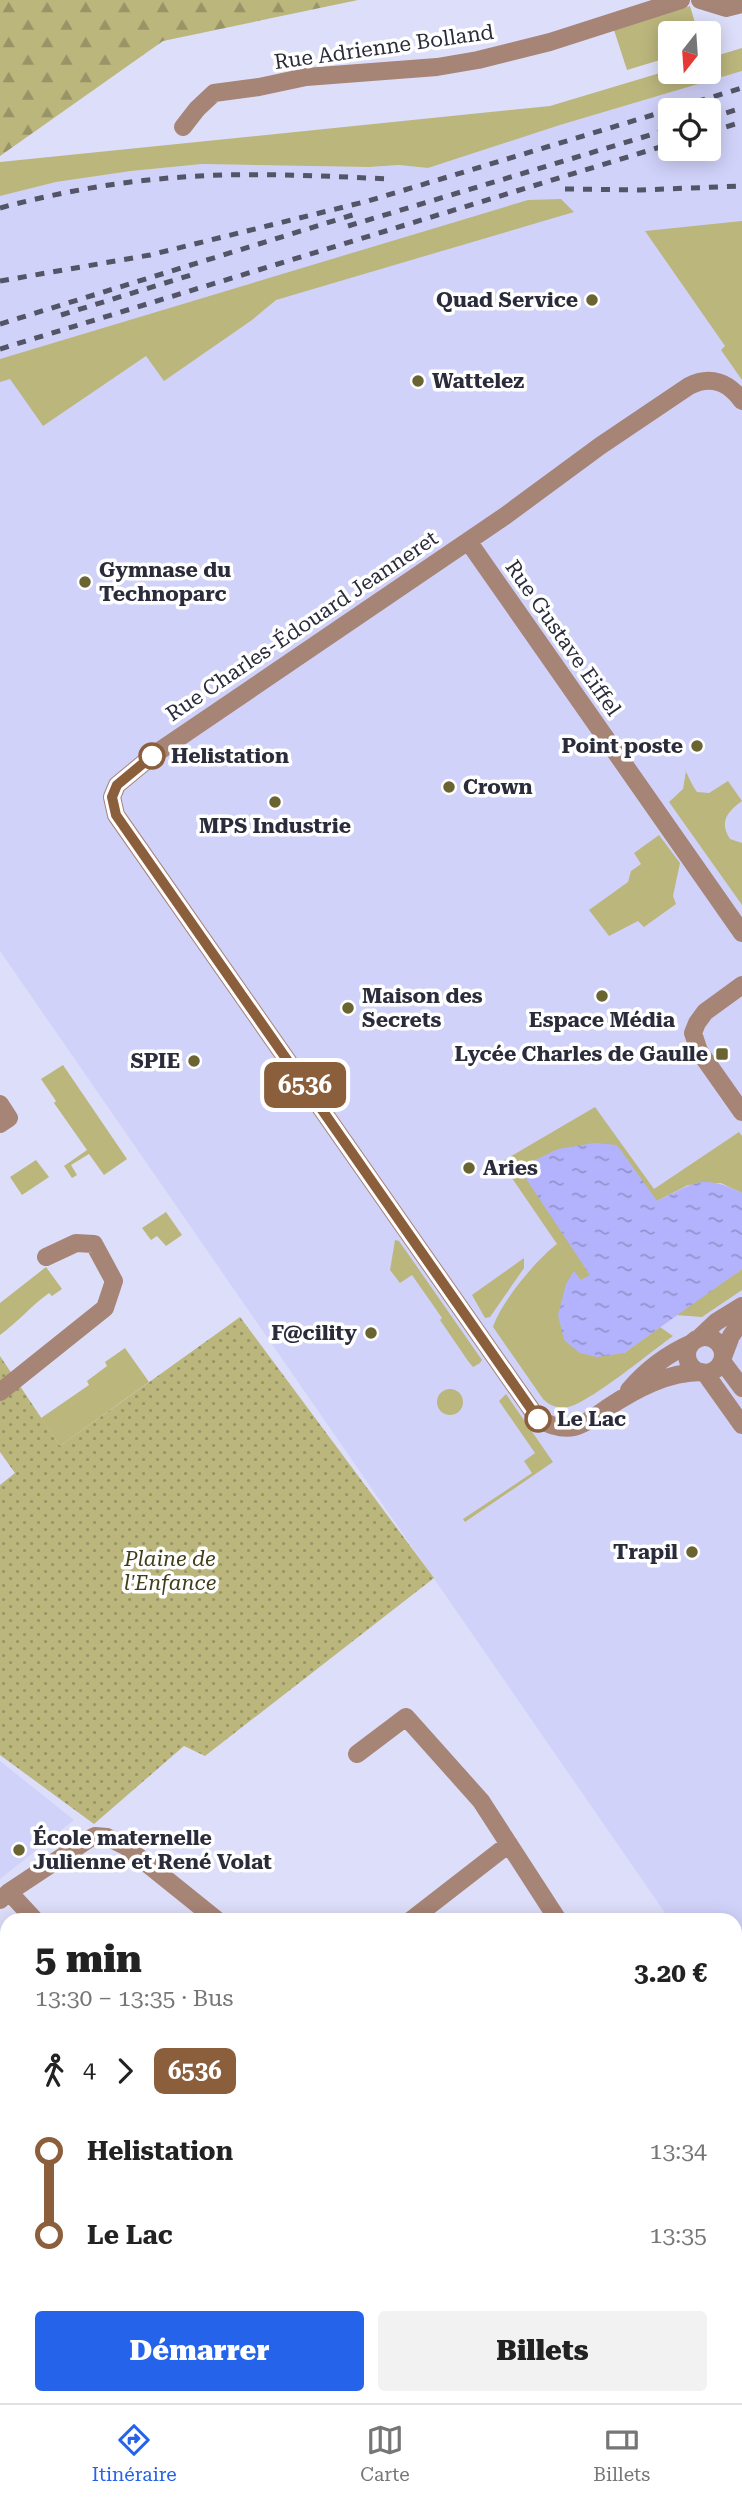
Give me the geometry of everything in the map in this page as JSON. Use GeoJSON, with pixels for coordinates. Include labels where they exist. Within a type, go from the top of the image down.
{"type":"FeatureCollection","features":[{"type":"Feature","properties":{"kind":"street","name":"Rue Adrienne Bolland"},"geometry":{"type":"LineString","coordinates":[[183,127],[214,93],[259,87],[306,76],[437,67],[478,60],[550,42],[681,0]]}},
{"type":"Feature","properties":{"kind":"street"},"geometry":{"type":"LineString","coordinates":[[699,0],[726,8],[742,4]]}},
{"type":"Feature","properties":{"kind":"street","name":"Rue Charles-Édouard Jeanneret"},"geometry":{"type":"LineString","coordinates":[[704,1373],[676,1373],[622,1398],[577,1426],[558,1427],[538,1419],[116,815],[112,797],[117,785],[152,756],[696,382],[719,382],[732,388],[742,401]]}},
{"type":"Feature","properties":{"kind":"street","name":"Rue Gustave Eiffel"},"geometry":{"type":"LineString","coordinates":[[468,541],[742,933]]}},
{"type":"Feature","properties":{"kind":"street"},"geometry":{"type":"LineString","coordinates":[[742,985],[705,1012],[694,1033],[699,1051],[742,1112]]}},
{"type":"Feature","properties":{"kind":"street"},"geometry":{"type":"LineString","coordinates":[[0,1104],[9,1118],[0,1124]]}},
{"type":"Feature","properties":{"kind":"street"},"geometry":{"type":"LineString","coordinates":[[0,1392],[104,1308],[114,1281],[94,1244],[76,1243],[46,1257]]}},
{"type":"Feature","properties":{"kind":"street"},"geometry":{"type":"LineString","coordinates":[[742,1306],[716,1322],[695,1341],[688,1352],[689,1362],[696,1370],[704,1373],[742,1425]]}},
{"type":"Feature","properties":{"kind":"street"},"geometry":{"type":"LineString","coordinates":[[704,1373],[716,1370],[723,1359],[730,1336],[742,1320]]}},
{"type":"Feature","properties":{"kind":"street"},"geometry":{"type":"LineString","coordinates":[[695,1341],[708,1338],[715,1340],[721,1347],[723,1359],[742,1388]]}},
{"type":"Feature","properties":{"kind":"street","name":"Rue Charles-Édouard Jeanneret"},"geometry":{"type":"LineString","coordinates":[[622,1398],[646,1372],[673,1352],[695,1341]]}},
{"type":"Feature","properties":{"kind":"street"},"geometry":{"type":"LineString","coordinates":[[356,1754],[406,1717],[481,1801],[553,1913]]}},
{"type":"Feature","properties":{"kind":"street"},"geometry":{"type":"LineString","coordinates":[[26,1913],[5,1896],[89,1839],[100,1836],[125,1846],[208,1913]]}},
{"type":"Feature","properties":{"kind":"street"},"geometry":{"type":"LineString","coordinates":[[420,1913],[509,1844]]}},
{"type":"Feature","properties":{"kind":"shaded area"},"geometry":{"type":"Polygon","coordinates":[[[742,71],[742,1913],[665,1913],[0,951],[0,196],[56,182],[202,164],[369,167],[399,165],[428,168],[698,84],[721,84],[721,77],[742,71]]]}},
{"type":"Feature","properties":{"kind":"shaded area","name":"École maternelle Julienne et René Volat"},"geometry":{"type":"Polygon","coordinates":[[[0,1761],[74,1820],[0,1879],[0,1761]]]}},
{"type":"Feature","properties":{"kind":"green space"},"geometry":{"type":"Polygon","coordinates":[[[0,0],[358,0],[163,41],[0,156],[0,0]]]}},
{"type":"Feature","properties":{"kind":"green space"},"geometry":{"type":"Polygon","coordinates":[[[690,6],[694,21],[658,21],[658,61],[627,70],[614,30],[690,6]]]}},
{"type":"Feature","properties":{"kind":"green space"},"geometry":{"type":"Polygon","coordinates":[[[742,48],[742,71],[721,77],[721,54],[742,48]]]}},
{"type":"Feature","properties":{"kind":"green space"},"geometry":{"type":"Polygon","coordinates":[[[658,74],[658,84],[698,84],[428,168],[399,165],[369,167],[202,164],[56,182],[0,196],[0,162],[550,106],[658,74]]]}},
{"type":"Feature","properties":{"kind":"green space"},"geometry":{"type":"Polygon","coordinates":[[[561,199],[574,212],[276,300],[252,320],[164,381],[146,356],[43,426],[10,379],[0,382],[0,359],[528,200],[561,199]]]}},
{"type":"Feature","properties":{"kind":"green space"},"geometry":{"type":"Polygon","coordinates":[[[742,221],[742,380],[721,350],[725,346],[645,231],[742,221]]]}},
{"type":"Feature","properties":{"kind":"green space"},"geometry":{"type":"Polygon","coordinates":[[[686,771],[697,792],[709,793],[728,781],[742,801],[729,813],[725,827],[730,839],[742,843],[742,905],[669,802],[683,789],[686,771]]]}},
{"type":"Feature","properties":{"kind":"green space"},"geometry":{"type":"Polygon","coordinates":[[[659,835],[680,863],[673,896],[676,904],[644,927],[638,921],[609,936],[589,910],[628,882],[631,871],[641,864],[634,853],[659,835]]]}},
{"type":"Feature","properties":{"kind":"green space"},"geometry":{"type":"Polygon","coordinates":[[[63,1065],[127,1159],[104,1175],[89,1154],[71,1165],[77,1175],[72,1178],[64,1166],[87,1150],[54,1103],[56,1101],[41,1079],[63,1065]]]}},
{"type":"Feature","properties":{"kind":"green space"},"geometry":{"type":"Polygon","coordinates":[[[595,1107],[654,1189],[739,1132],[742,1136],[742,1193],[721,1183],[688,1185],[657,1201],[590,1276],[581,1280],[624,1353],[660,1327],[673,1336],[590,1396],[568,1407],[558,1407],[543,1399],[493,1327],[503,1306],[520,1282],[557,1244],[501,1162],[595,1107]]]}},
{"type":"Feature","properties":{"kind":"green space"},"geometry":{"type":"Polygon","coordinates":[[[36,1160],[49,1177],[22,1195],[10,1177],[36,1160]]]}},
{"type":"Feature","properties":{"kind":"green space"},"geometry":{"type":"Polygon","coordinates":[[[166,1212],[182,1235],[166,1246],[157,1236],[151,1240],[142,1228],[166,1212]]]}},
{"type":"Feature","properties":{"kind":"green space"},"geometry":{"type":"Polygon","coordinates":[[[395,1240],[399,1241],[482,1360],[480,1363],[473,1367],[468,1361],[412,1275],[400,1283],[390,1270],[395,1240]]]}},
{"type":"Feature","properties":{"kind":"green space"},"geometry":{"type":"Polygon","coordinates":[[[524,1258],[524,1268],[490,1317],[485,1318],[472,1295],[524,1258]]]}},
{"type":"Feature","properties":{"kind":"green space"},"geometry":{"type":"Polygon","coordinates":[[[46,1267],[62,1289],[52,1296],[49,1293],[0,1335],[0,1303],[46,1267]]]}},
{"type":"Feature","properties":{"kind":"green space"},"geometry":{"type":"Polygon","coordinates":[[[742,1269],[742,1290],[702,1317],[675,1315],[742,1269]]]}},
{"type":"Feature","properties":{"kind":"green space","name":"Plaine de l'Enfance"},"geometry":{"type":"Polygon","coordinates":[[[240,1317],[434,1578],[205,1756],[184,1746],[94,1824],[0,1755],[0,1485],[15,1473],[0,1452],[0,1356],[60,1446],[240,1317]]]}},
{"type":"Feature","properties":{"kind":"green space"},"geometry":{"type":"Polygon","coordinates":[[[125,1348],[149,1382],[60,1446],[41,1418],[89,1385],[87,1381],[107,1366],[105,1362],[125,1348]]]}},
{"type":"Feature","properties":{"kind":"green space"},"geometry":{"type":"Polygon","coordinates":[[[450,1389],[459,1393],[463,1402],[459,1411],[450,1415],[441,1411],[437,1402],[441,1393],[450,1389]]]}},
{"type":"Feature","properties":{"kind":"green space"},"geometry":{"type":"Polygon","coordinates":[[[506,1394],[553,1462],[465,1522],[463,1519],[532,1473],[524,1461],[535,1453],[499,1401],[506,1394]]]}},
{"type":"Feature","properties":{"kind":"water"},"geometry":{"type":"Polygon","coordinates":[[[594,1143],[617,1145],[657,1201],[690,1185],[707,1182],[742,1193],[742,1269],[624,1353],[597,1357],[580,1353],[564,1340],[558,1315],[566,1284],[574,1271],[581,1280],[590,1275],[519,1168],[558,1149],[594,1143]]]}},
{"type":"Feature","properties":{"kind":"railway"},"geometry":{"type":"LineString","coordinates":[[0,281],[150,255],[368,201],[742,88]]}},
{"type":"Feature","properties":{"kind":"railway"},"geometry":{"type":"LineString","coordinates":[[721,114],[742,108]]}},
{"type":"Feature","properties":{"kind":"railway"},"geometry":{"type":"LineString","coordinates":[[721,128],[742,122]]}},
{"type":"Feature","properties":{"kind":"railway"},"geometry":{"type":"LineString","coordinates":[[348,226],[658,133]]}},
{"type":"Feature","properties":{"kind":"railway"},"geometry":{"type":"LineString","coordinates":[[0,349],[658,148]]}},
{"type":"Feature","properties":{"kind":"railway"},"geometry":{"type":"LineString","coordinates":[[0,208],[91,188],[183,177],[261,175],[391,179]]}},
{"type":"Feature","properties":{"kind":"railway"},"geometry":{"type":"LineString","coordinates":[[565,189],[640,190],[742,186]]}},
{"type":"Feature","properties":{"kind":"railway"},"geometry":{"type":"LineString","coordinates":[[0,324],[359,213]]}},
{"type":"Feature","properties":{"kind":"railway"},"geometry":{"type":"LineString","coordinates":[[61,315],[191,275]]}},
{"type":"Feature","properties":{"kind":"bus line","name":"6536"},"geometry":{"type":"LineString","coordinates":[[152,756],[117,785],[112,797],[116,815],[538,1419]]}},
{"type":"Feature","properties":{"kind":"place","name":"Quad Service"},"geometry":{"type":"Point","coordinates":[592,300]}},
{"type":"Feature","properties":{"kind":"place","name":"Wattelez"},"geometry":{"type":"Point","coordinates":[418,381]}},
{"type":"Feature","properties":{"kind":"place","name":"Gymnase du Technoparc"},"geometry":{"type":"Point","coordinates":[85,582]}},
{"type":"Feature","properties":{"kind":"place","name":"Point poste"},"geometry":{"type":"Point","coordinates":[697,746]}},
{"type":"Feature","properties":{"kind":"place","name":"Helistation"},"geometry":{"type":"Point","coordinates":[152,756]}},
{"type":"Feature","properties":{"kind":"place","name":"Crown"},"geometry":{"type":"Point","coordinates":[449,787]}},
{"type":"Feature","properties":{"kind":"place","name":"MPS Industrie"},"geometry":{"type":"Point","coordinates":[275,802]}},
{"type":"Feature","properties":{"kind":"place","name":"Espace Média"},"geometry":{"type":"Point","coordinates":[602,996]}},
{"type":"Feature","properties":{"kind":"place","name":"Maison des Secrets"},"geometry":{"type":"Point","coordinates":[348,1008]}},
{"type":"Feature","properties":{"kind":"place","name":"Lycée Charles de Gaulle"},"geometry":{"type":"Point","coordinates":[722,1054]}},
{"type":"Feature","properties":{"kind":"place","name":"SPIE"},"geometry":{"type":"Point","coordinates":[194,1061]}},
{"type":"Feature","properties":{"kind":"place","name":"Aries"},"geometry":{"type":"Point","coordinates":[469,1168]}},
{"type":"Feature","properties":{"kind":"place","name":"F@cility"},"geometry":{"type":"Point","coordinates":[371,1333]}},
{"type":"Feature","properties":{"kind":"place","name":"Le Lac"},"geometry":{"type":"Point","coordinates":[538,1419]}},
{"type":"Feature","properties":{"kind":"place","name":"Trapil"},"geometry":{"type":"Point","coordinates":[692,1552]}},
{"type":"Feature","properties":{"kind":"place","name":"École maternelle Julienne et René Volat"},"geometry":{"type":"Point","coordinates":[19,1850]}}]}
